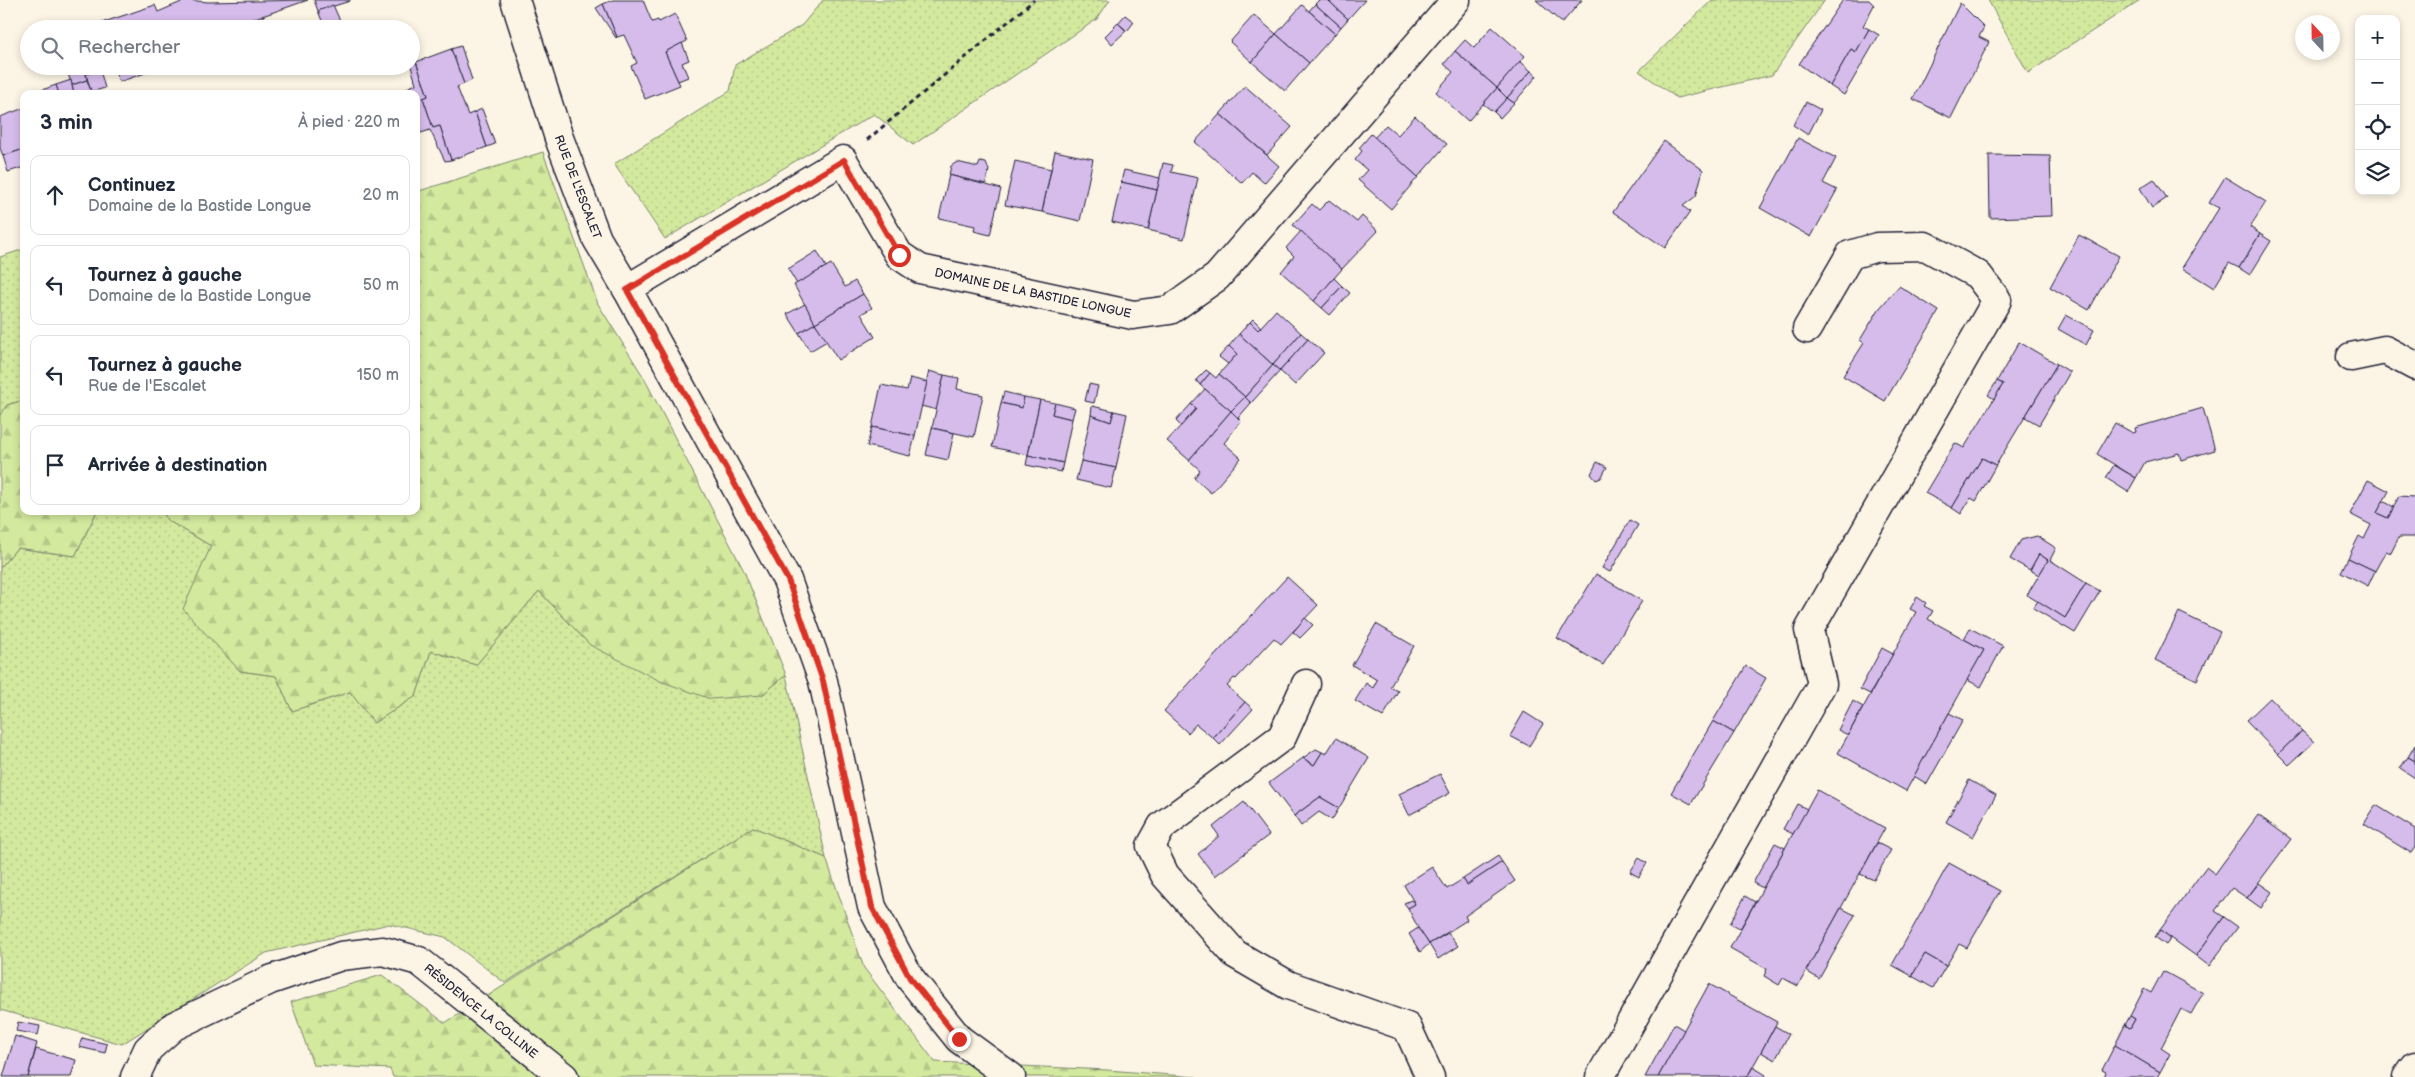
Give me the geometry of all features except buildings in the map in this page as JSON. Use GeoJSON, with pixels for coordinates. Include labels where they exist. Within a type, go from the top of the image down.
{"type":"FeatureCollection","features":[{"type":"Feature","properties":{"kind":"street","name":"RUE DE L'ESCALET"},"geometry":{"type":"LineString","coordinates":[[515,0],[559,138],[597,239],[788,580],[823,681],[872,907],[910,978],[959,1039],[1011,1077]]}},
{"type":"Feature","properties":{"kind":"street","name":"DOMAINE DE LA BASTIDE LONGUE"},"geometry":{"type":"LineString","coordinates":[[844,160],[899,255],[920,269],[1132,315],[1170,310],[1217,277],[1456,0]]}},
{"type":"Feature","properties":{"kind":"street"},"geometry":{"type":"LineString","coordinates":[[627,290],[844,160]]}},
{"type":"Feature","properties":{"kind":"street"},"geometry":{"type":"LineString","coordinates":[[1600,1077],[1822,684],[1809,630],[1997,300],[1978,274],[1925,246],[1877,246],[1850,255],[1807,329]]}},
{"type":"Feature","properties":{"kind":"street"},"geometry":{"type":"LineString","coordinates":[[2351,357],[2385,350],[2415,366]]}},
{"type":"Feature","properties":{"kind":"street"},"geometry":{"type":"LineString","coordinates":[[1306,684],[1282,737],[1162,826],[1151,846],[1165,875],[1235,954],[1288,985],[1407,1027],[1430,1077]]}},
{"type":"Feature","properties":{"kind":"street","name":"RÉSIDENCE LA COLLINE"},"geometry":{"type":"LineString","coordinates":[[135,1077],[148,1050],[174,1026],[270,980],[341,956],[383,951],[419,961],[564,1077]]}},
{"type":"Feature","properties":{"kind":"street"},"geometry":{"type":"LineString","coordinates":[[2407,1077],[2415,1066]]}},
{"type":"Feature","properties":{"kind":"path"},"geometry":{"type":"LineString","coordinates":[[844,160],[1034,0]]}},
{"type":"Feature","properties":{"kind":"green space"},"geometry":{"type":"Polygon","coordinates":[[[823,0],[1110,0],[1097,19],[913,145],[874,114],[665,239],[614,164],[730,91],[735,65],[802,25],[823,0]]]}},
{"type":"Feature","properties":{"kind":"green space"},"geometry":{"type":"Polygon","coordinates":[[[1712,0],[1825,0],[1772,75],[1677,98],[1639,71],[1712,0]]]}},
{"type":"Feature","properties":{"kind":"green space"},"geometry":{"type":"Polygon","coordinates":[[[1988,0],[2140,0],[2028,73],[1988,0]]]}},
{"type":"Feature","properties":{"kind":"green space"},"geometry":{"type":"Polygon","coordinates":[[[543,152],[598,304],[643,376],[744,571],[786,675],[762,695],[711,699],[660,681],[590,645],[539,591],[476,665],[431,651],[416,696],[374,723],[350,692],[292,711],[276,676],[240,671],[183,609],[211,546],[167,520],[165,515],[420,515],[420,191],[543,152]]]}},
{"type":"Feature","properties":{"kind":"green space"},"geometry":{"type":"Polygon","coordinates":[[[20,250],[20,401],[7,405],[0,415],[0,257],[20,250]]]}},
{"type":"Feature","properties":{"kind":"green space"},"geometry":{"type":"Polygon","coordinates":[[[20,401],[20,515],[95,515],[75,556],[17,548],[0,568],[0,415],[7,405],[20,401]]]}},
{"type":"Feature","properties":{"kind":"green space"},"geometry":{"type":"Polygon","coordinates":[[[95,515],[165,515],[167,520],[211,546],[240,671],[276,676],[292,711],[350,692],[375,722],[416,696],[431,651],[476,665],[539,591],[590,645],[762,695],[786,675],[826,858],[753,827],[505,983],[445,937],[389,924],[266,953],[122,1044],[0,1010],[0,568],[17,548],[75,556],[95,515]]]}},
{"type":"Feature","properties":{"kind":"green space"},"geometry":{"type":"Polygon","coordinates":[[[753,827],[826,858],[864,968],[935,1062],[1107,1070],[1197,1077],[393,1077],[390,1069],[313,1065],[291,1002],[382,975],[445,1023],[753,827]]]}},
{"type":"Feature","properties":{"kind":"route"},"geometry":{"type":"LineString","coordinates":[[899,255],[844,160],[627,290],[788,580],[823,681],[872,907],[910,978],[959,1039]]}}]}
